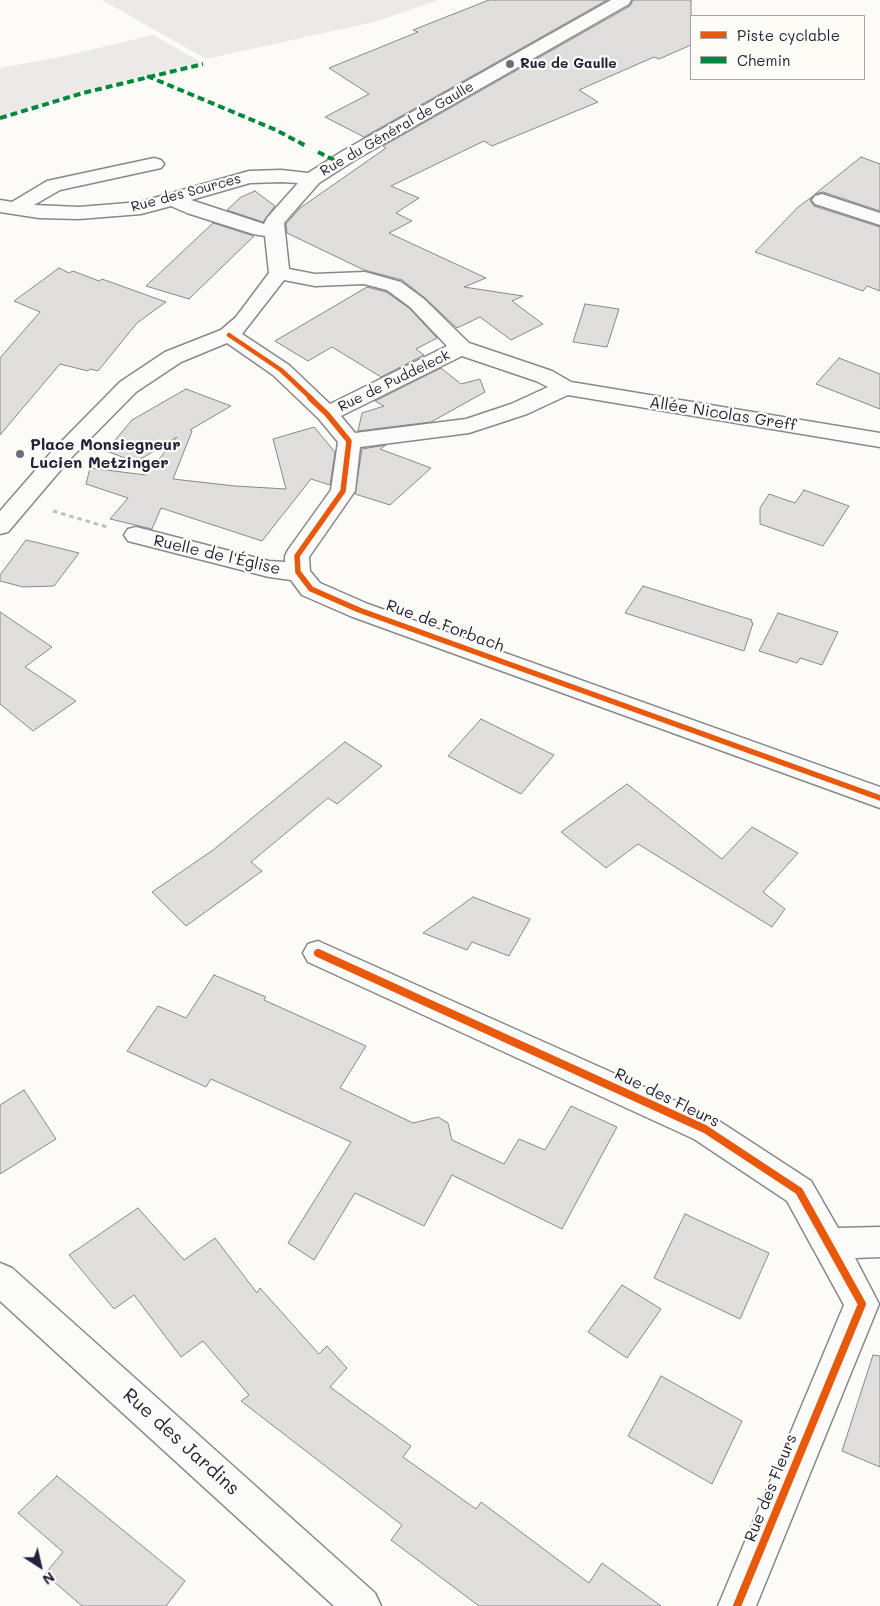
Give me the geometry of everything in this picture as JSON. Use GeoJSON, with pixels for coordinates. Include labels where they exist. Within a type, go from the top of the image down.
{"type":"FeatureCollection","features":[{"type":"Feature","properties":{"kind":"street","name":"Rue du Général de Gaulle"},"geometry":{"type":"LineString","coordinates":[[279,273],[274,222],[312,178],[623,0]]}},
{"type":"Feature","properties":{"kind":"street"},"geometry":{"type":"LineString","coordinates":[[8,207],[54,185],[154,164]]}},
{"type":"Feature","properties":{"kind":"street","name":"Rue des Sources"},"geometry":{"type":"LineString","coordinates":[[8,207],[39,212],[79,213],[141,208],[249,177],[281,176],[312,178]]}},
{"type":"Feature","properties":{"kind":"street"},"geometry":{"type":"LineString","coordinates":[[173,199],[203,212],[260,230],[275,231]]}},
{"type":"Feature","properties":{"kind":"street"},"geometry":{"type":"LineString","coordinates":[[822,200],[880,219]]}},
{"type":"Feature","properties":{"kind":"street"},"geometry":{"type":"LineString","coordinates":[[0,526],[22,501],[59,446],[128,387],[172,357],[229,334],[243,321],[279,273],[315,280],[365,278],[394,286],[417,303],[461,348],[544,376],[565,388]]}},
{"type":"Feature","properties":{"kind":"street"},"geometry":{"type":"LineString","coordinates":[[229,334],[281,370],[327,414],[349,441],[343,491],[297,556],[298,572]]}},
{"type":"Feature","properties":{"kind":"street","name":"Rue de Puddeleck"},"geometry":{"type":"LineString","coordinates":[[327,414],[461,348]]}},
{"type":"Feature","properties":{"kind":"street"},"geometry":{"type":"LineString","coordinates":[[349,441],[469,426],[519,409],[565,388]]}},
{"type":"Feature","properties":{"kind":"street","name":"Allée Nicolas Greff"},"geometry":{"type":"LineString","coordinates":[[565,388],[880,440]]}},
{"type":"Feature","properties":{"kind":"street","name":"Ruelle de l'Église"},"geometry":{"type":"LineString","coordinates":[[136,535],[269,569],[298,572]]}},
{"type":"Feature","properties":{"kind":"street","name":"Rue de Forbach"},"geometry":{"type":"LineString","coordinates":[[298,572],[312,588],[360,610],[880,798]]}},
{"type":"Feature","properties":{"kind":"street","name":"Rue des Fleurs"},"geometry":{"type":"LineString","coordinates":[[318,953],[705,1129],[799,1191],[862,1304],[737,1606]]}},
{"type":"Feature","properties":{"kind":"street"},"geometry":{"type":"LineString","coordinates":[[829,1244],[880,1242]]}},
{"type":"Feature","properties":{"kind":"street","name":"Rue des Jardins"},"geometry":{"type":"LineString","coordinates":[[0,1279],[362,1606]]}},
{"type":"Feature","properties":{"kind":"path"},"geometry":{"type":"LineString","coordinates":[[22,501],[136,535]]}},
{"type":"Feature","properties":{"kind":"shaded area"},"geometry":{"type":"Polygon","coordinates":[[[102,0],[439,0],[374,22],[206,59],[102,0]]]}},
{"type":"Feature","properties":{"kind":"shaded area"},"geometry":{"type":"Polygon","coordinates":[[[153,35],[201,62],[111,84],[0,116],[0,68],[60,57],[153,35]]]}},
{"type":"Feature","properties":{"kind":"building"},"geometry":{"type":"Polygon","coordinates":[[[489,0],[607,0],[364,137],[325,117],[369,94],[329,68],[418,32],[413,30],[489,0]]]}},
{"type":"Feature","properties":{"kind":"building"},"geometry":{"type":"Polygon","coordinates":[[[633,0],[691,0],[690,45],[659,59],[654,57],[579,90],[598,102],[492,146],[484,141],[391,186],[419,198],[396,213],[412,221],[389,233],[486,278],[464,287],[523,296],[512,301],[543,324],[511,340],[480,317],[457,328],[425,298],[402,280],[364,270],[287,233],[286,224],[300,208],[386,148],[383,146],[630,6],[633,0]]]}},
{"type":"Feature","properties":{"kind":"building"},"geometry":{"type":"Polygon","coordinates":[[[861,157],[880,164],[880,211],[823,192],[815,194],[861,157]]]}},
{"type":"Feature","properties":{"kind":"building"},"geometry":{"type":"Polygon","coordinates":[[[255,191],[275,206],[263,222],[227,210],[241,197],[255,191]]]}},
{"type":"Feature","properties":{"kind":"building"},"geometry":{"type":"Polygon","coordinates":[[[813,196],[810,200],[814,206],[880,227],[880,291],[867,286],[863,291],[755,252],[798,207],[813,196]]]}},
{"type":"Feature","properties":{"kind":"building"},"geometry":{"type":"Polygon","coordinates":[[[213,223],[254,236],[189,299],[146,286],[213,223]]]}},
{"type":"Feature","properties":{"kind":"building"},"geometry":{"type":"Polygon","coordinates":[[[59,268],[69,273],[73,271],[99,281],[102,279],[166,302],[137,323],[98,371],[90,369],[88,371],[60,364],[0,435],[0,358],[40,312],[14,301],[59,268]]]}},
{"type":"Feature","properties":{"kind":"building"},"geometry":{"type":"Polygon","coordinates":[[[367,287],[386,292],[409,308],[437,338],[416,349],[424,355],[381,377],[332,347],[308,361],[275,341],[367,287]]]}},
{"type":"Feature","properties":{"kind":"building"},"geometry":{"type":"Polygon","coordinates":[[[585,304],[619,309],[607,347],[573,342],[585,304]]]}},
{"type":"Feature","properties":{"kind":"building"},"geometry":{"type":"Polygon","coordinates":[[[839,358],[880,374],[880,409],[816,384],[839,358]]]}},
{"type":"Feature","properties":{"kind":"building"},"geometry":{"type":"Polygon","coordinates":[[[441,368],[461,384],[480,379],[485,392],[431,422],[358,431],[362,413],[384,406],[375,401],[441,368]]]}},
{"type":"Feature","properties":{"kind":"building"},"geometry":{"type":"Polygon","coordinates":[[[186,389],[231,406],[190,430],[192,431],[173,479],[235,486],[286,489],[273,439],[314,427],[335,452],[330,485],[311,479],[262,541],[161,508],[152,529],[110,519],[128,498],[86,484],[90,468],[146,475],[177,437],[136,462],[106,451],[132,420],[186,389]]]}},
{"type":"Feature","properties":{"kind":"building"},"geometry":{"type":"Polygon","coordinates":[[[386,445],[380,449],[431,468],[390,505],[355,494],[362,449],[386,445]]]}},
{"type":"Feature","properties":{"kind":"building"},"geometry":{"type":"Polygon","coordinates":[[[804,490],[849,506],[823,546],[760,524],[760,508],[769,494],[795,503],[804,490]]]}},
{"type":"Feature","properties":{"kind":"building"},"geometry":{"type":"Polygon","coordinates":[[[26,540],[79,553],[54,586],[23,587],[0,581],[0,575],[26,540]]]}},
{"type":"Feature","properties":{"kind":"building"},"geometry":{"type":"Polygon","coordinates":[[[643,586],[752,620],[751,622],[753,623],[744,651],[625,613],[643,586]]]}},
{"type":"Feature","properties":{"kind":"building"},"geometry":{"type":"Polygon","coordinates":[[[0,612],[52,647],[25,667],[76,701],[33,731],[0,704],[0,612]]]}},
{"type":"Feature","properties":{"kind":"building"},"geometry":{"type":"Polygon","coordinates":[[[778,613],[838,632],[822,665],[800,658],[797,663],[759,651],[778,613]]]}},
{"type":"Feature","properties":{"kind":"building"},"geometry":{"type":"Polygon","coordinates":[[[481,719],[554,755],[521,794],[448,756],[481,719]]]}},
{"type":"Feature","properties":{"kind":"building"},"geometry":{"type":"Polygon","coordinates":[[[345,742],[382,766],[337,804],[328,798],[251,862],[262,871],[186,926],[152,892],[213,850],[345,742]]]}},
{"type":"Feature","properties":{"kind":"building"},"geometry":{"type":"Polygon","coordinates":[[[627,784],[722,859],[752,827],[798,853],[763,892],[785,909],[772,927],[638,844],[606,868],[561,832],[627,784]]]}},
{"type":"Feature","properties":{"kind":"building"},"geometry":{"type":"Polygon","coordinates":[[[473,897],[530,919],[509,956],[472,942],[467,950],[423,933],[473,897]]]}},
{"type":"Feature","properties":{"kind":"building"},"geometry":{"type":"Polygon","coordinates":[[[214,975],[266,997],[264,1000],[366,1046],[340,1088],[413,1123],[438,1117],[448,1123],[452,1140],[504,1164],[519,1139],[545,1150],[571,1106],[617,1127],[562,1229],[452,1175],[424,1226],[355,1193],[314,1260],[288,1243],[351,1142],[211,1079],[206,1087],[127,1051],[158,1006],[186,1018],[214,975]]]}},
{"type":"Feature","properties":{"kind":"building"},"geometry":{"type":"Polygon","coordinates":[[[24,1090],[56,1139],[0,1174],[0,1105],[24,1090]]]}},
{"type":"Feature","properties":{"kind":"building"},"geometry":{"type":"Polygon","coordinates":[[[138,1208],[184,1260],[215,1238],[257,1293],[260,1288],[319,1354],[327,1346],[347,1368],[330,1387],[411,1446],[403,1457],[476,1509],[481,1502],[589,1583],[602,1563],[661,1606],[479,1606],[391,1540],[402,1525],[241,1401],[249,1395],[203,1341],[181,1357],[134,1295],[114,1309],[69,1255],[138,1208]]]}},
{"type":"Feature","properties":{"kind":"building"},"geometry":{"type":"Polygon","coordinates":[[[685,1214],[769,1253],[740,1319],[654,1278],[685,1214]]]}},
{"type":"Feature","properties":{"kind":"building"},"geometry":{"type":"Polygon","coordinates":[[[622,1285],[661,1309],[627,1358],[588,1332],[622,1285]]]}},
{"type":"Feature","properties":{"kind":"building"},"geometry":{"type":"Polygon","coordinates":[[[873,1355],[880,1356],[880,1467],[842,1451],[873,1355]]]}},
{"type":"Feature","properties":{"kind":"building"},"geometry":{"type":"Polygon","coordinates":[[[661,1376],[742,1421],[712,1484],[628,1436],[661,1376]]]}},
{"type":"Feature","properties":{"kind":"building"},"geometry":{"type":"Polygon","coordinates":[[[57,1476],[185,1581],[166,1606],[82,1606],[45,1574],[63,1552],[18,1513],[57,1476]]]}},
{"type":"Feature","properties":{"kind":"marked path"},"geometry":{"type":"LineString","coordinates":[[0,118],[83,93],[203,64]]}},
{"type":"Feature","properties":{"kind":"marked path"},"geometry":{"type":"LineString","coordinates":[[147,76],[276,130],[306,146]]}},
{"type":"Feature","properties":{"kind":"marked path"},"geometry":{"type":"LineString","coordinates":[[318,152],[338,162]]}},
{"type":"Feature","properties":{"kind":"cycle path"},"geometry":{"type":"LineString","coordinates":[[229,335],[281,370],[327,414],[349,441],[343,491],[297,556],[298,572],[311,589],[359,610],[880,798]]}},
{"type":"Feature","properties":{"kind":"cycle path"},"geometry":{"type":"LineString","coordinates":[[318,953],[705,1129],[799,1191],[862,1304],[737,1606]]}},
{"type":"Feature","properties":{"kind":"place","name":"Rue de Gaulle"},"geometry":{"type":"Point","coordinates":[510,64]}},
{"type":"Feature","properties":{"kind":"place","name":"Place Monsiegneur Lucien Metzinger"},"geometry":{"type":"Point","coordinates":[20,454]}}]}
